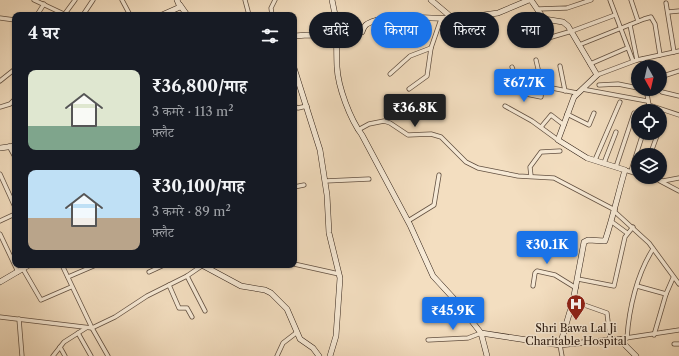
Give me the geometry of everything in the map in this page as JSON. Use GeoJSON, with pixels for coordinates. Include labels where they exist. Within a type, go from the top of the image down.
{"type":"FeatureCollection","features":[{"type":"Feature","properties":{"kind":"street"},"geometry":{"type":"LineString","coordinates":[[34,0],[59,12]]}},
{"type":"Feature","properties":{"kind":"street"},"geometry":{"type":"LineString","coordinates":[[39,12],[48,0]]}},
{"type":"Feature","properties":{"kind":"street"},"geometry":{"type":"LineString","coordinates":[[67,12],[75,0]]}},
{"type":"Feature","properties":{"kind":"street"},"geometry":{"type":"LineString","coordinates":[[85,12],[93,0]]}},
{"type":"Feature","properties":{"kind":"street"},"geometry":{"type":"LineString","coordinates":[[122,0],[128,12]]}},
{"type":"Feature","properties":{"kind":"street"},"geometry":{"type":"LineString","coordinates":[[245,0],[248,12]]}},
{"type":"Feature","properties":{"kind":"street"},"geometry":{"type":"LineString","coordinates":[[272,12],[271,8],[275,0]]}},
{"type":"Feature","properties":{"kind":"street"},"geometry":{"type":"LineString","coordinates":[[332,0],[335,12]]}},
{"type":"Feature","properties":{"kind":"street"},"geometry":{"type":"LineString","coordinates":[[431,0],[444,12]]}},
{"type":"Feature","properties":{"kind":"street"},"geometry":{"type":"LineString","coordinates":[[499,12],[505,11],[521,1],[530,0],[544,19],[566,23],[598,75]]}},
{"type":"Feature","properties":{"kind":"street"},"geometry":{"type":"LineString","coordinates":[[538,9],[567,8],[591,0]]}},
{"type":"Feature","properties":{"kind":"street"},"geometry":{"type":"LineString","coordinates":[[610,0],[633,60]]}},
{"type":"Feature","properties":{"kind":"street"},"geometry":{"type":"LineString","coordinates":[[631,0],[638,21]]}},
{"type":"Feature","properties":{"kind":"street"},"geometry":{"type":"LineString","coordinates":[[169,12],[178,8],[179,3]]}},
{"type":"Feature","properties":{"kind":"street"},"geometry":{"type":"LineString","coordinates":[[179,3],[185,12]]}},
{"type":"Feature","properties":{"kind":"street"},"geometry":{"type":"LineString","coordinates":[[666,3],[674,52]]}},
{"type":"Feature","properties":{"kind":"street"},"geometry":{"type":"LineString","coordinates":[[668,12],[679,11]]}},
{"type":"Feature","properties":{"kind":"street"},"geometry":{"type":"LineString","coordinates":[[554,37],[572,32],[615,14]]}},
{"type":"Feature","properties":{"kind":"street"},"geometry":{"type":"LineString","coordinates":[[363,29],[367,24],[391,17],[440,19]]}},
{"type":"Feature","properties":{"kind":"street"},"geometry":{"type":"LineString","coordinates":[[579,45],[649,17],[653,18],[660,55]]}},
{"type":"Feature","properties":{"kind":"street"},"geometry":{"type":"LineString","coordinates":[[0,18],[12,20]]}},
{"type":"Feature","properties":{"kind":"street"},"geometry":{"type":"LineString","coordinates":[[432,45],[440,22]]}},
{"type":"Feature","properties":{"kind":"street"},"geometry":{"type":"LineString","coordinates":[[630,25],[637,60],[679,51]]}},
{"type":"Feature","properties":{"kind":"street"},"geometry":{"type":"LineString","coordinates":[[297,36],[309,35]]}},
{"type":"Feature","properties":{"kind":"street"},"geometry":{"type":"LineString","coordinates":[[337,48],[338,77],[353,123],[408,220],[433,276],[456,301],[481,333],[487,356]]}},
{"type":"Feature","properties":{"kind":"street"},"geometry":{"type":"LineString","coordinates":[[390,74],[410,56],[431,48],[427,76],[409,89]]}},
{"type":"Feature","properties":{"kind":"street"},"geometry":{"type":"LineString","coordinates":[[590,64],[627,48]]}},
{"type":"Feature","properties":{"kind":"street"},"geometry":{"type":"LineString","coordinates":[[512,66],[522,94],[541,97],[542,86],[536,60]]}},
{"type":"Feature","properties":{"kind":"street"},"geometry":{"type":"LineString","coordinates":[[558,140],[577,93],[598,75],[631,62]]}},
{"type":"Feature","properties":{"kind":"street"},"geometry":{"type":"LineString","coordinates":[[560,66],[565,91]]}},
{"type":"Feature","properties":{"kind":"street"},"geometry":{"type":"LineString","coordinates":[[0,81],[12,71]]}},
{"type":"Feature","properties":{"kind":"street"},"geometry":{"type":"LineString","coordinates":[[667,75],[679,71]]}},
{"type":"Feature","properties":{"kind":"street"},"geometry":{"type":"LineString","coordinates":[[297,82],[307,106],[319,144],[325,181],[329,233],[339,274],[340,288],[336,336],[330,356]]}},
{"type":"Feature","properties":{"kind":"street"},"geometry":{"type":"LineString","coordinates":[[600,85],[618,84],[631,87]]}},
{"type":"Feature","properties":{"kind":"street"},"geometry":{"type":"LineString","coordinates":[[542,86],[577,93]]}},
{"type":"Feature","properties":{"kind":"street"},"geometry":{"type":"LineString","coordinates":[[582,89],[647,101],[650,104]]}},
{"type":"Feature","properties":{"kind":"street"},"geometry":{"type":"LineString","coordinates":[[667,92],[679,96]]}},
{"type":"Feature","properties":{"kind":"street"},"geometry":{"type":"LineString","coordinates":[[647,96],[647,101]]}},
{"type":"Feature","properties":{"kind":"street"},"geometry":{"type":"LineString","coordinates":[[0,107],[7,106],[12,102]]}},
{"type":"Feature","properties":{"kind":"street"},"geometry":{"type":"LineString","coordinates":[[595,160],[620,102]]}},
{"type":"Feature","properties":{"kind":"street"},"geometry":{"type":"LineString","coordinates":[[297,108],[307,106]]}},
{"type":"Feature","properties":{"kind":"street"},"geometry":{"type":"LineString","coordinates":[[505,106],[541,127],[581,155],[631,171]]}},
{"type":"Feature","properties":{"kind":"street"},"geometry":{"type":"LineString","coordinates":[[667,112],[679,116]]}},
{"type":"Feature","properties":{"kind":"street"},"geometry":{"type":"LineString","coordinates":[[568,114],[588,125],[594,113]]}},
{"type":"Feature","properties":{"kind":"street"},"geometry":{"type":"LineString","coordinates":[[541,127],[551,115],[564,125]]}},
{"type":"Feature","properties":{"kind":"street"},"geometry":{"type":"LineString","coordinates":[[358,130],[375,122],[388,122],[408,135],[431,134],[442,137],[466,162],[478,168],[503,174],[554,178],[615,211],[633,227],[653,249],[673,278],[679,284]]}},
{"type":"Feature","properties":{"kind":"street"},"geometry":{"type":"LineString","coordinates":[[616,166],[631,122]]}},
{"type":"Feature","properties":{"kind":"street"},"geometry":{"type":"LineString","coordinates":[[604,163],[616,132]]}},
{"type":"Feature","properties":{"kind":"street"},"geometry":{"type":"LineString","coordinates":[[0,148],[12,146]]}},
{"type":"Feature","properties":{"kind":"street"},"geometry":{"type":"LineString","coordinates":[[530,176],[530,167],[541,152],[560,151]]}},
{"type":"Feature","properties":{"kind":"street"},"geometry":{"type":"LineString","coordinates":[[562,356],[560,345],[573,302],[584,242],[588,240],[605,241],[612,222],[625,170]]}},
{"type":"Feature","properties":{"kind":"street"},"geometry":{"type":"LineString","coordinates":[[0,174],[12,200]]}},
{"type":"Feature","properties":{"kind":"street"},"geometry":{"type":"LineString","coordinates":[[408,220],[434,205],[439,175]]}},
{"type":"Feature","properties":{"kind":"street"},"geometry":{"type":"LineString","coordinates":[[667,180],[679,178]]}},
{"type":"Feature","properties":{"kind":"street"},"geometry":{"type":"LineString","coordinates":[[325,181],[369,179]]}},
{"type":"Feature","properties":{"kind":"street"},"geometry":{"type":"LineString","coordinates":[[666,184],[679,191]]}},
{"type":"Feature","properties":{"kind":"street"},"geometry":{"type":"LineString","coordinates":[[297,186],[304,185]]}},
{"type":"Feature","properties":{"kind":"street"},"geometry":{"type":"LineString","coordinates":[[0,221],[12,215]]}},
{"type":"Feature","properties":{"kind":"street"},"geometry":{"type":"LineString","coordinates":[[612,222],[627,233]]}},
{"type":"Feature","properties":{"kind":"street"},"geometry":{"type":"LineString","coordinates":[[578,279],[614,286],[627,233],[633,227]]}},
{"type":"Feature","properties":{"kind":"street"},"geometry":{"type":"LineString","coordinates":[[0,235],[12,260]]}},
{"type":"Feature","properties":{"kind":"street"},"geometry":{"type":"LineString","coordinates":[[627,338],[637,286],[653,249]]}},
{"type":"Feature","properties":{"kind":"street"},"geometry":{"type":"LineString","coordinates":[[297,265],[339,274]]}},
{"type":"Feature","properties":{"kind":"street"},"geometry":{"type":"LineString","coordinates":[[16,268],[18,272]]}},
{"type":"Feature","properties":{"kind":"street"},"geometry":{"type":"LineString","coordinates":[[0,282],[23,268],[41,300],[72,287]]}},
{"type":"Feature","properties":{"kind":"street"},"geometry":{"type":"LineString","coordinates":[[64,268],[92,328],[108,356]]}},
{"type":"Feature","properties":{"kind":"street"},"geometry":{"type":"LineString","coordinates":[[68,277],[90,268]]}},
{"type":"Feature","properties":{"kind":"street"},"geometry":{"type":"LineString","coordinates":[[149,272],[158,268]]}},
{"type":"Feature","properties":{"kind":"street"},"geometry":{"type":"LineString","coordinates":[[0,317],[92,328],[116,317],[148,296],[187,276],[198,268]]}},
{"type":"Feature","properties":{"kind":"street"},"geometry":{"type":"LineString","coordinates":[[208,268],[241,286],[265,290],[271,293],[287,309],[296,333],[300,339],[313,348],[319,356]]}},
{"type":"Feature","properties":{"kind":"street"},"geometry":{"type":"LineString","coordinates":[[534,286],[535,273],[538,271],[555,275],[576,288]]}},
{"type":"Feature","properties":{"kind":"street"},"geometry":{"type":"LineString","coordinates":[[187,276],[205,311]]}},
{"type":"Feature","properties":{"kind":"street"},"geometry":{"type":"LineString","coordinates":[[654,335],[666,294],[673,278]]}},
{"type":"Feature","properties":{"kind":"street"},"geometry":{"type":"LineString","coordinates":[[169,285],[179,308],[187,308],[192,317]]}},
{"type":"Feature","properties":{"kind":"street"},"geometry":{"type":"LineString","coordinates":[[637,286],[666,294]]}},
{"type":"Feature","properties":{"kind":"street"},"geometry":{"type":"LineString","coordinates":[[573,302],[607,313],[610,339]]}},
{"type":"Feature","properties":{"kind":"street"},"geometry":{"type":"LineString","coordinates":[[19,319],[22,356]]}},
{"type":"Feature","properties":{"kind":"street"},"geometry":{"type":"LineString","coordinates":[[53,356],[60,347],[86,328]]}},
{"type":"Feature","properties":{"kind":"street"},"geometry":{"type":"LineString","coordinates":[[428,340],[468,338],[481,333],[560,345],[654,335],[679,330]]}},
{"type":"Feature","properties":{"kind":"street"},"geometry":{"type":"LineString","coordinates":[[78,333],[90,356]]}},
{"type":"Feature","properties":{"kind":"street"},"geometry":{"type":"LineString","coordinates":[[277,356],[283,343],[296,333]]}},
{"type":"Feature","properties":{"kind":"street"},"geometry":{"type":"LineString","coordinates":[[619,339],[636,356]]}},
{"type":"Feature","properties":{"kind":"street"},"geometry":{"type":"LineString","coordinates":[[674,344],[679,344]]}},
{"type":"Feature","properties":{"kind":"street"},"geometry":{"type":"LineString","coordinates":[[60,347],[66,356]]}},
{"type":"Feature","properties":{"kind":"place","name":"Shri Bawa Lal Ji Charitable Hospital"},"geometry":{"type":"Point","coordinates":[576,321]}}]}
